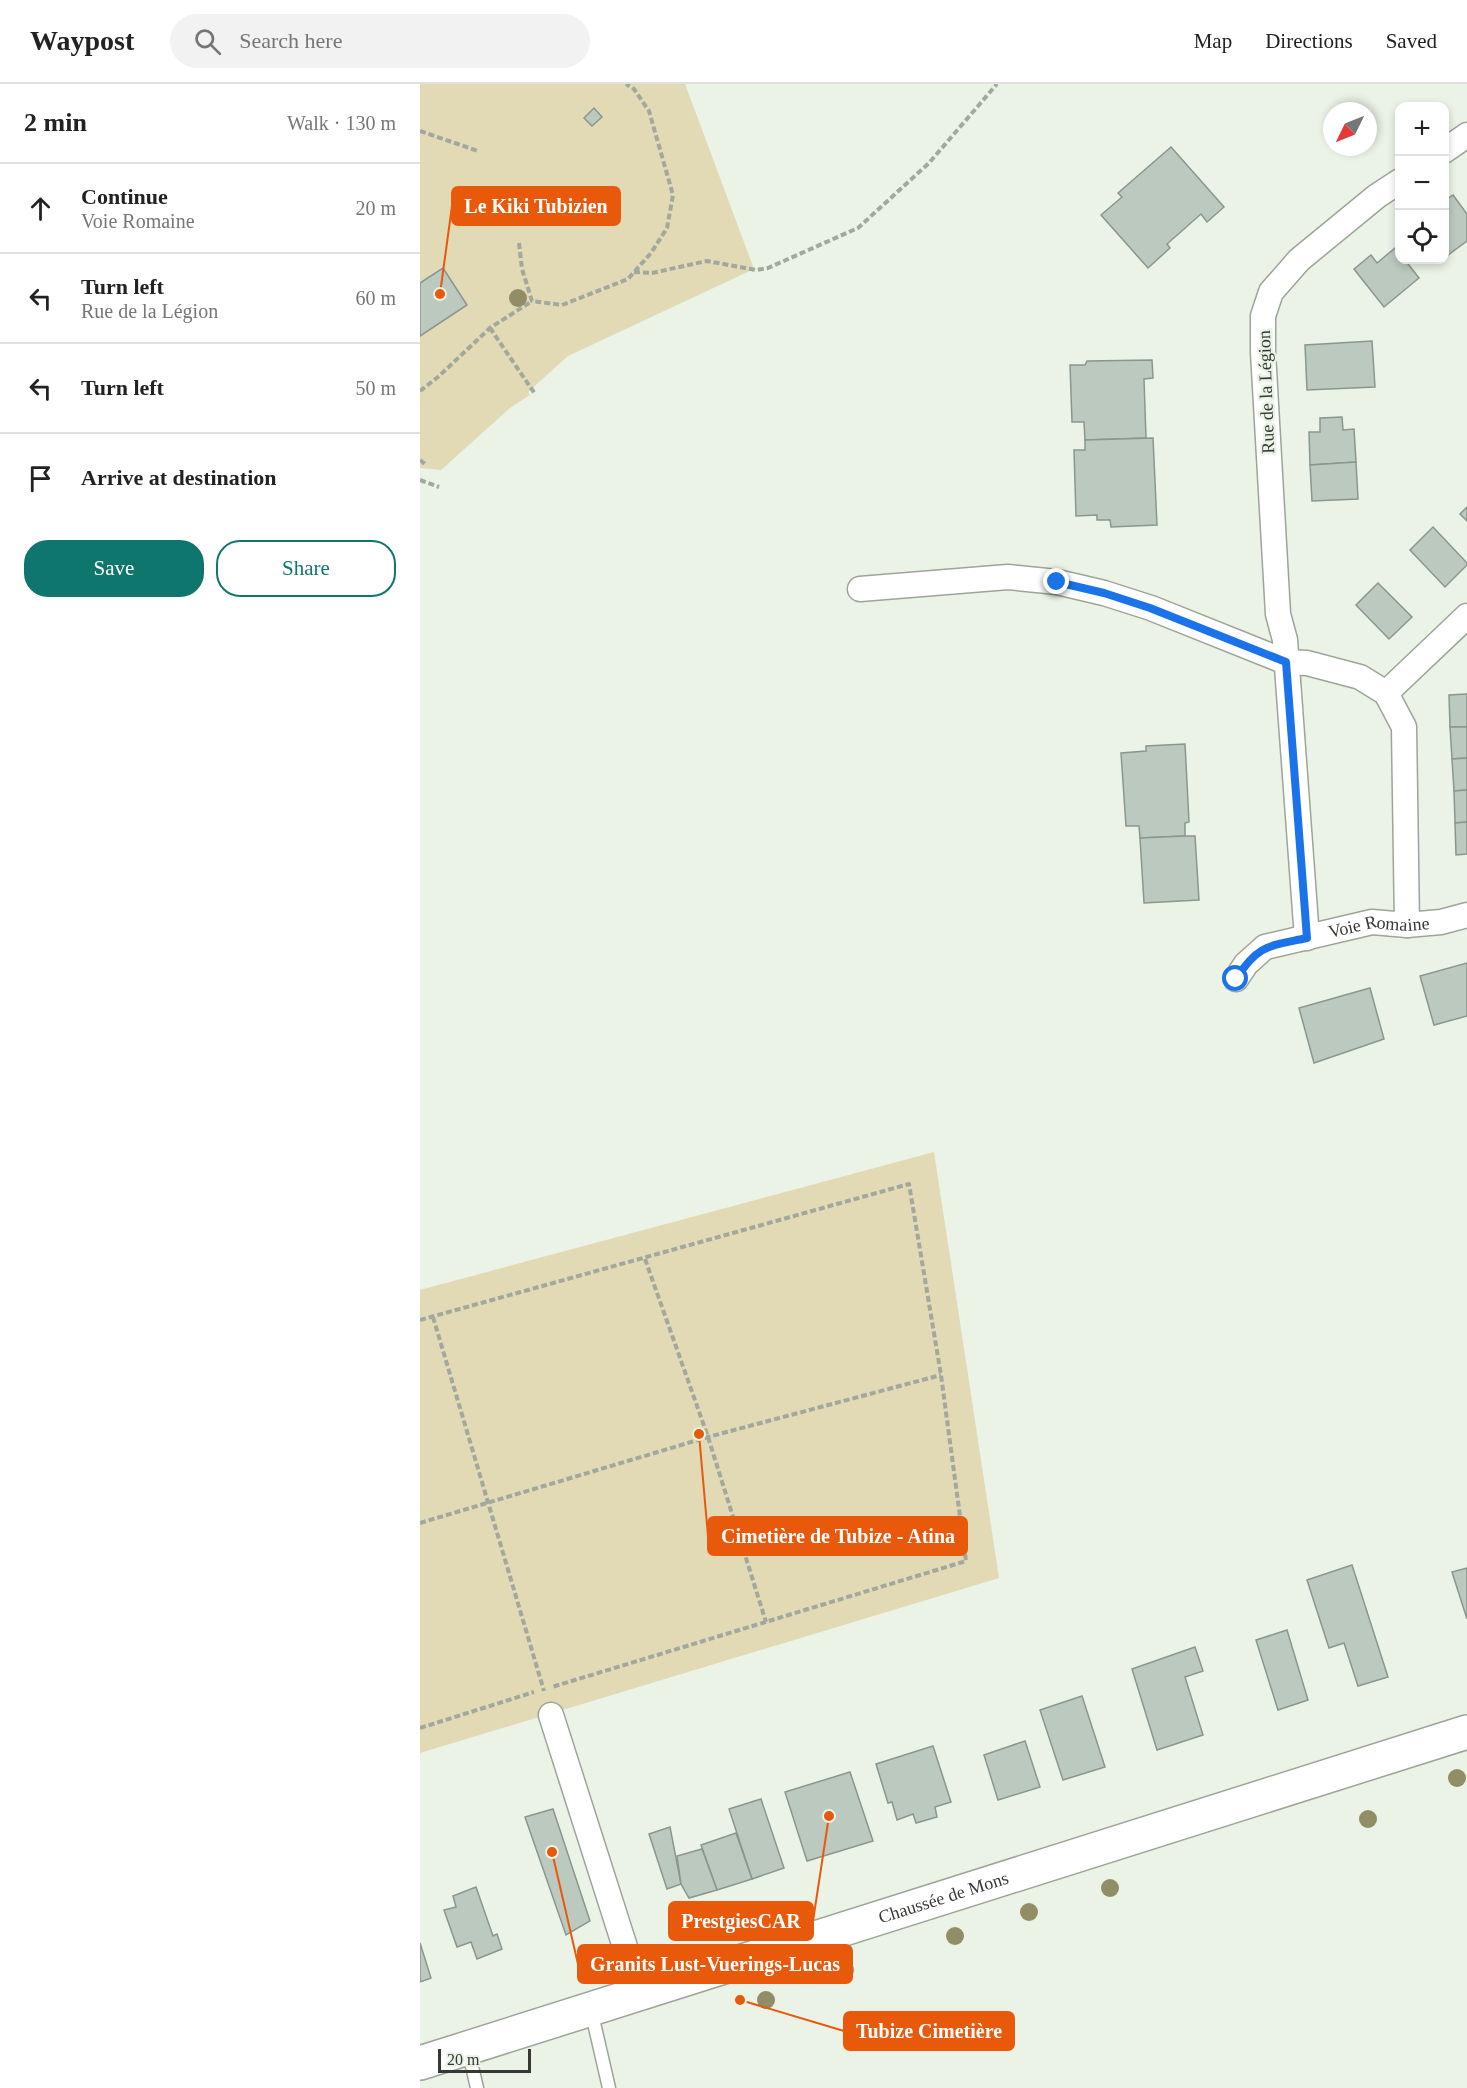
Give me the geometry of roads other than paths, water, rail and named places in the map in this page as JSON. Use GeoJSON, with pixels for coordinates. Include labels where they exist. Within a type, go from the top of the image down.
{"type":"FeatureCollection","features":[{"type":"Feature","properties":{"kind":"main road","name":"Chaussée de Mons"},"geometry":{"type":"LineString","coordinates":[[420,2063],[1467,1732]]}},
{"type":"Feature","properties":{"kind":"street"},"geometry":{"type":"LineString","coordinates":[[1449,148],[1467,135]]}},
{"type":"Feature","properties":{"kind":"street","name":"Rue de la Légion"},"geometry":{"type":"LineString","coordinates":[[1307,938],[1285,640],[1278,614],[1275,574],[1263,316],[1271,291],[1299,260],[1377,196],[1395,184]]}},
{"type":"Feature","properties":{"kind":"street"},"geometry":{"type":"LineString","coordinates":[[860,589],[1008,577],[1057,582],[1104,593],[1150,608],[1286,662],[1307,663],[1360,677],[1386,693],[1404,727],[1407,925]]}},
{"type":"Feature","properties":{"kind":"street"},"geometry":{"type":"LineString","coordinates":[[1386,693],[1467,616]]}},
{"type":"Feature","properties":{"kind":"street","name":"Voie Romaine"},"geometry":{"type":"LineString","coordinates":[[1236,979],[1246,964],[1265,947],[1372,922],[1407,925],[1467,915]]}},
{"type":"Feature","properties":{"kind":"street"},"geometry":{"type":"LineString","coordinates":[[551,1715],[640,1994]]}},
{"type":"Feature","properties":{"kind":"lane"},"geometry":{"type":"LineString","coordinates":[[591,2009],[609,2088]]}},
{"type":"Feature","properties":{"kind":"lane"},"geometry":{"type":"LineString","coordinates":[[468,2048],[477,2088]]}},
{"type":"Feature","properties":{"kind":"place","name":"Le Kiki Tubizien"},"geometry":{"type":"Point","coordinates":[440,294]}},
{"type":"Feature","properties":{"kind":"place","name":"Cimetière de Tubize - Atina"},"geometry":{"type":"Point","coordinates":[699,1434]}},
{"type":"Feature","properties":{"kind":"place","name":"PrestgiesCAR"},"geometry":{"type":"Point","coordinates":[829,1816]}},
{"type":"Feature","properties":{"kind":"place","name":"Granits Lust-Vuerings-Lucas"},"geometry":{"type":"Point","coordinates":[552,1852]}},
{"type":"Feature","properties":{"kind":"place","name":"Tubize Cimetière"},"geometry":{"type":"Point","coordinates":[740,2000]}}]}
